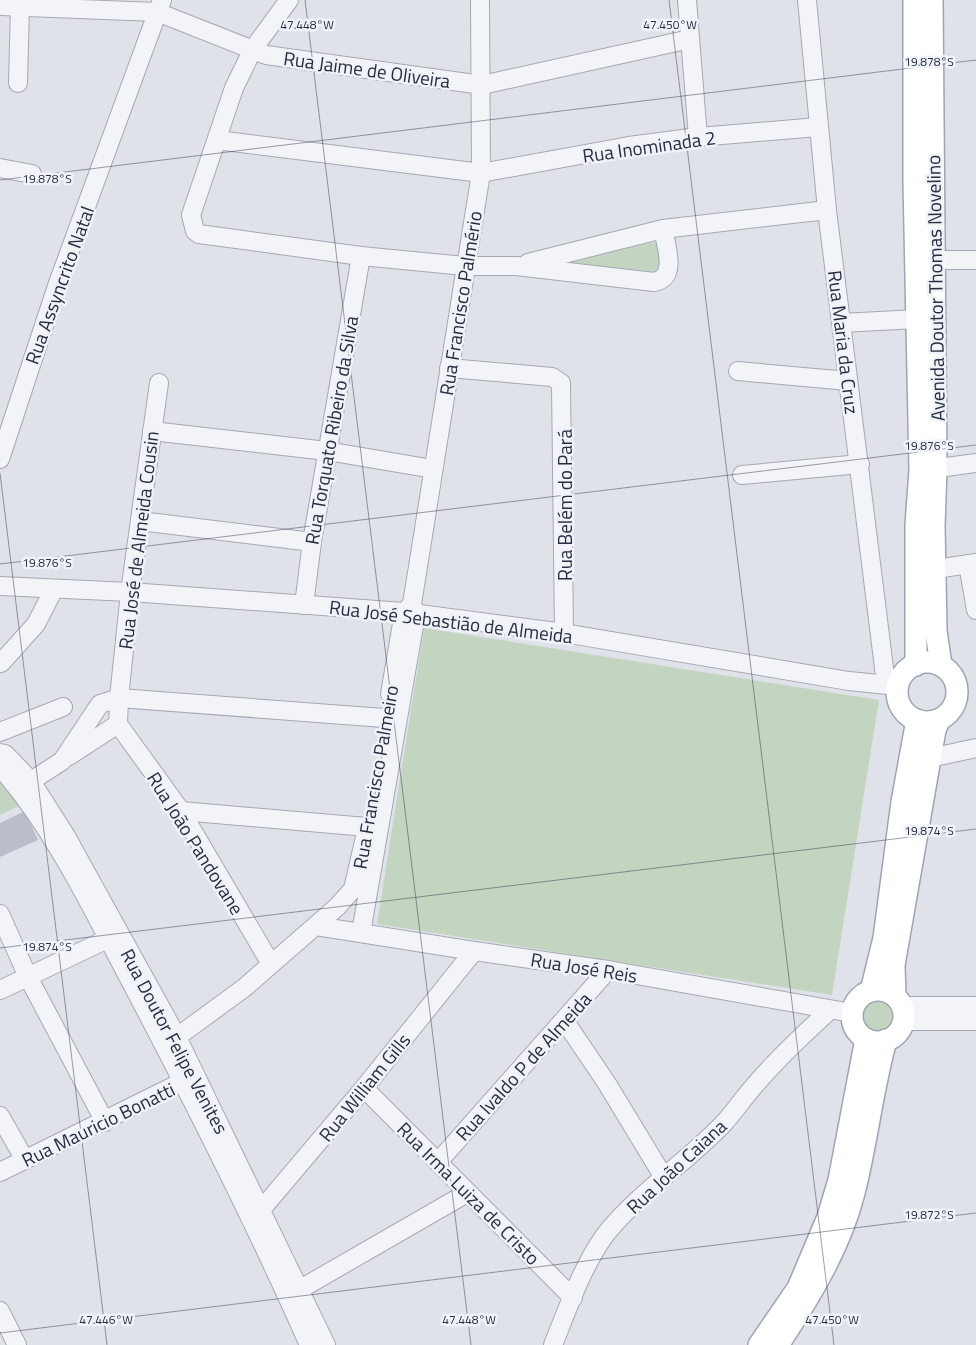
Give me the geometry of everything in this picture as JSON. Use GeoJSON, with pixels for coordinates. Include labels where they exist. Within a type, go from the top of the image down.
{"type":"FeatureCollection","features":[{"type":"Feature","properties":{"kind":"main road","name":"Avenida Doutor Thomas Novelino"},"geometry":{"type":"LineString","coordinates":[[914,0],[917,319],[934,526],[936,630],[941,666]]}},
{"type":"Feature","properties":{"kind":"main road","name":"Avenida Doutor Thomas Novelino"},"geometry":{"type":"LineString","coordinates":[[916,665],[916,525],[928,470],[934,260],[932,0]]}},
{"type":"Feature","properties":{"kind":"main road"},"geometry":{"type":"LineString","coordinates":[[900,1008],[888,992],[872,990],[860,996],[852,1014],[855,1028],[876,1040],[897,1033],[900,1008],[894,965],[930,758],[939,720],[953,707],[957,698],[954,679],[941,666],[924,662],[908,670],[892,685],[903,710],[916,720],[924,722],[939,720]]}},
{"type":"Feature","properties":{"kind":"main road"},"geometry":{"type":"LineString","coordinates":[[872,990],[884,938],[902,802],[916,720]]}},
{"type":"Feature","properties":{"kind":"main road"},"geometry":{"type":"LineString","coordinates":[[759,1345],[798,1288],[828,1216],[876,1040]]}},
{"type":"Feature","properties":{"kind":"main road"},"geometry":{"type":"LineString","coordinates":[[778,1345],[808,1300],[840,1233],[854,1193],[876,1040]]}},
{"type":"Feature","properties":{"kind":"street"},"geometry":{"type":"LineString","coordinates":[[289,0],[253,49],[234,88],[191,215],[195,231],[199,234],[361,256],[465,266],[516,266],[660,281],[668,274],[669,265],[663,229]]}},
{"type":"Feature","properties":{"kind":"street","name":"Rua Francisco Palmério"},"geometry":{"type":"LineString","coordinates":[[411,610],[481,173],[482,86],[480,0]]}},
{"type":"Feature","properties":{"kind":"street"},"geometry":{"type":"LineString","coordinates":[[687,0],[698,137]]}},
{"type":"Feature","properties":{"kind":"street","name":"Rua Maria da Cruz"},"geometry":{"type":"LineString","coordinates":[[807,0],[818,127],[848,381],[892,685]]}},
{"type":"Feature","properties":{"kind":"street"},"geometry":{"type":"LineString","coordinates":[[18,4],[18,83]]}},
{"type":"Feature","properties":{"kind":"street","name":"Rua Jaime de Oliveira"},"geometry":{"type":"LineString","coordinates":[[0,6],[18,4],[160,6],[266,55],[482,86]]}},
{"type":"Feature","properties":{"kind":"street","name":"Rua Assyncrito Natal"},"geometry":{"type":"LineString","coordinates":[[0,459],[58,283],[160,6]]}},
{"type":"Feature","properties":{"kind":"street"},"geometry":{"type":"LineString","coordinates":[[482,86],[690,39]]}},
{"type":"Feature","properties":{"kind":"street","name":"Rua Inominada 2"},"geometry":{"type":"LineString","coordinates":[[217,140],[481,173],[630,146],[698,137],[818,127]]}},
{"type":"Feature","properties":{"kind":"street"},"geometry":{"type":"LineString","coordinates":[[0,168],[32,174]]}},
{"type":"Feature","properties":{"kind":"street"},"geometry":{"type":"LineString","coordinates":[[516,266],[663,229],[827,210]]}},
{"type":"Feature","properties":{"kind":"street","name":"Rua Torquato Ribeiro da Silva"},"geometry":{"type":"LineString","coordinates":[[304,605],[312,542],[361,256]]}},
{"type":"Feature","properties":{"kind":"street"},"geometry":{"type":"LineString","coordinates":[[934,260],[976,260]]}},
{"type":"Feature","properties":{"kind":"street"},"geometry":{"type":"LineString","coordinates":[[841,323],[917,319]]}},
{"type":"Feature","properties":{"kind":"street","name":"Rua Belém do Pará"},"geometry":{"type":"LineString","coordinates":[[449,368],[558,379],[563,388],[564,633]]}},
{"type":"Feature","properties":{"kind":"street"},"geometry":{"type":"LineString","coordinates":[[738,371],[848,381]]}},
{"type":"Feature","properties":{"kind":"street","name":"Rua José de Almeida Cousin"},"geometry":{"type":"LineString","coordinates":[[118,724],[130,592],[159,384]]}},
{"type":"Feature","properties":{"kind":"street"},"geometry":{"type":"LineString","coordinates":[[152,431],[327,451],[433,469]]}},
{"type":"Feature","properties":{"kind":"street"},"geometry":{"type":"LineString","coordinates":[[928,470],[976,463]]}},
{"type":"Feature","properties":{"kind":"street"},"geometry":{"type":"LineString","coordinates":[[742,475],[860,464]]}},
{"type":"Feature","properties":{"kind":"street"},"geometry":{"type":"LineString","coordinates":[[140,521],[312,542]]}},
{"type":"Feature","properties":{"kind":"street"},"geometry":{"type":"LineString","coordinates":[[936,569],[972,563],[976,610]]}},
{"type":"Feature","properties":{"kind":"street","name":"Rua José Sebastião de Almeida"},"geometry":{"type":"LineString","coordinates":[[0,586],[130,592],[304,605],[411,610],[564,633],[849,681],[892,685]]}},
{"type":"Feature","properties":{"kind":"street"},"geometry":{"type":"LineString","coordinates":[[1,663],[36,624],[54,589]]}},
{"type":"Feature","properties":{"kind":"street","name":"Rua Francisco Palmeiro"},"geometry":{"type":"LineString","coordinates":[[361,933],[360,891],[411,610]]}},
{"type":"Feature","properties":{"kind":"street"},"geometry":{"type":"LineString","coordinates":[[62,761],[100,704],[119,698],[392,719]]}},
{"type":"Feature","properties":{"kind":"street"},"geometry":{"type":"LineString","coordinates":[[0,732],[63,707]]}},
{"type":"Feature","properties":{"kind":"street"},"geometry":{"type":"LineString","coordinates":[[31,781],[118,724]]}},
{"type":"Feature","properties":{"kind":"street","name":"Rua João Pandovane"},"geometry":{"type":"LineString","coordinates":[[118,724],[181,812],[271,964]]}},
{"type":"Feature","properties":{"kind":"street"},"geometry":{"type":"LineString","coordinates":[[930,758],[976,748]]}},
{"type":"Feature","properties":{"kind":"street","name":"Rua Doutor Felipe Venites"},"geometry":{"type":"LineString","coordinates":[[0,753],[5,754],[31,781],[66,836],[113,936],[189,1079],[294,1293],[326,1345]]}},
{"type":"Feature","properties":{"kind":"street","name":"Rua Doutor Felipe Venites"},"geometry":{"type":"LineString","coordinates":[[0,767],[25,795],[177,1037],[189,1079]]}},
{"type":"Feature","properties":{"kind":"street"},"geometry":{"type":"LineString","coordinates":[[181,812],[373,826]]}},
{"type":"Feature","properties":{"kind":"street","name":"Rua Francisco Palmeiro"},"geometry":{"type":"LineString","coordinates":[[177,1037],[236,994],[337,908],[360,891]]}},
{"type":"Feature","properties":{"kind":"street"},"geometry":{"type":"LineString","coordinates":[[0,914],[28,977],[106,1122]]}},
{"type":"Feature","properties":{"kind":"street","name":"Rua José Reis"},"geometry":{"type":"LineString","coordinates":[[316,926],[608,970],[852,1014]]}},
{"type":"Feature","properties":{"kind":"street"},"geometry":{"type":"LineString","coordinates":[[0,990],[113,936]]}},
{"type":"Feature","properties":{"kind":"street","name":"Rua William Gills"},"geometry":{"type":"LineString","coordinates":[[257,1215],[364,1088],[474,951]]}},
{"type":"Feature","properties":{"kind":"street","name":"Rua Ivaldo P de Almeida"},"geometry":{"type":"LineString","coordinates":[[438,1162],[608,970]]}},
{"type":"Feature","properties":{"kind":"street"},"geometry":{"type":"LineString","coordinates":[[900,1008],[976,1006]]}},
{"type":"Feature","properties":{"kind":"street"},"geometry":{"type":"LineString","coordinates":[[900,1008],[976,1021]]}},
{"type":"Feature","properties":{"kind":"street","name":"Rua João Caiana"},"geometry":{"type":"LineString","coordinates":[[553,1345],[573,1298],[604,1237],[623,1214],[663,1176],[686,1159],[719,1128],[754,1085],[830,1010]]}},
{"type":"Feature","properties":{"kind":"street"},"geometry":{"type":"LineString","coordinates":[[564,1020],[606,1082],[663,1176]]}},
{"type":"Feature","properties":{"kind":"street","name":"Rua Mauricio Bonatti"},"geometry":{"type":"LineString","coordinates":[[0,1172],[106,1122],[189,1079]]}},
{"type":"Feature","properties":{"kind":"street","name":"Rua Irma Luiza de Cristo"},"geometry":{"type":"LineString","coordinates":[[364,1088],[573,1298]]}},
{"type":"Feature","properties":{"kind":"street"},"geometry":{"type":"LineString","coordinates":[[0,1116],[25,1160]]}},
{"type":"Feature","properties":{"kind":"street"},"geometry":{"type":"LineString","coordinates":[[294,1293],[468,1193]]}},
{"type":"Feature","properties":{"kind":"street","name":"Rua Doutor Felipe Venites"},"geometry":{"type":"LineString","coordinates":[[294,1293],[309,1345]]}},
{"type":"Feature","properties":{"kind":"street"},"geometry":{"type":"LineString","coordinates":[[0,1311],[17,1345]]}},
{"type":"Feature","properties":{"kind":"green space"},"geometry":{"type":"Polygon","coordinates":[[[657,242],[663,267],[656,277],[545,262],[657,242]]]}},
{"type":"Feature","properties":{"kind":"green space"},"geometry":{"type":"Polygon","coordinates":[[[424,628],[879,700],[832,995],[377,924],[424,628]]]}},
{"type":"Feature","properties":{"kind":"green space"},"geometry":{"type":"Polygon","coordinates":[[[0,777],[21,805],[0,815],[0,777]]]}},
{"type":"Feature","properties":{"kind":"green space"},"geometry":{"type":"Polygon","coordinates":[[[878,995],[893,1001],[899,1016],[893,1031],[878,1037],[863,1031],[857,1016],[863,1001],[878,995]]]}},
{"type":"Feature","properties":{"kind":"building"},"geometry":{"type":"Polygon","coordinates":[[[25,811],[38,840],[0,857],[0,823],[25,811]]]}}]}
